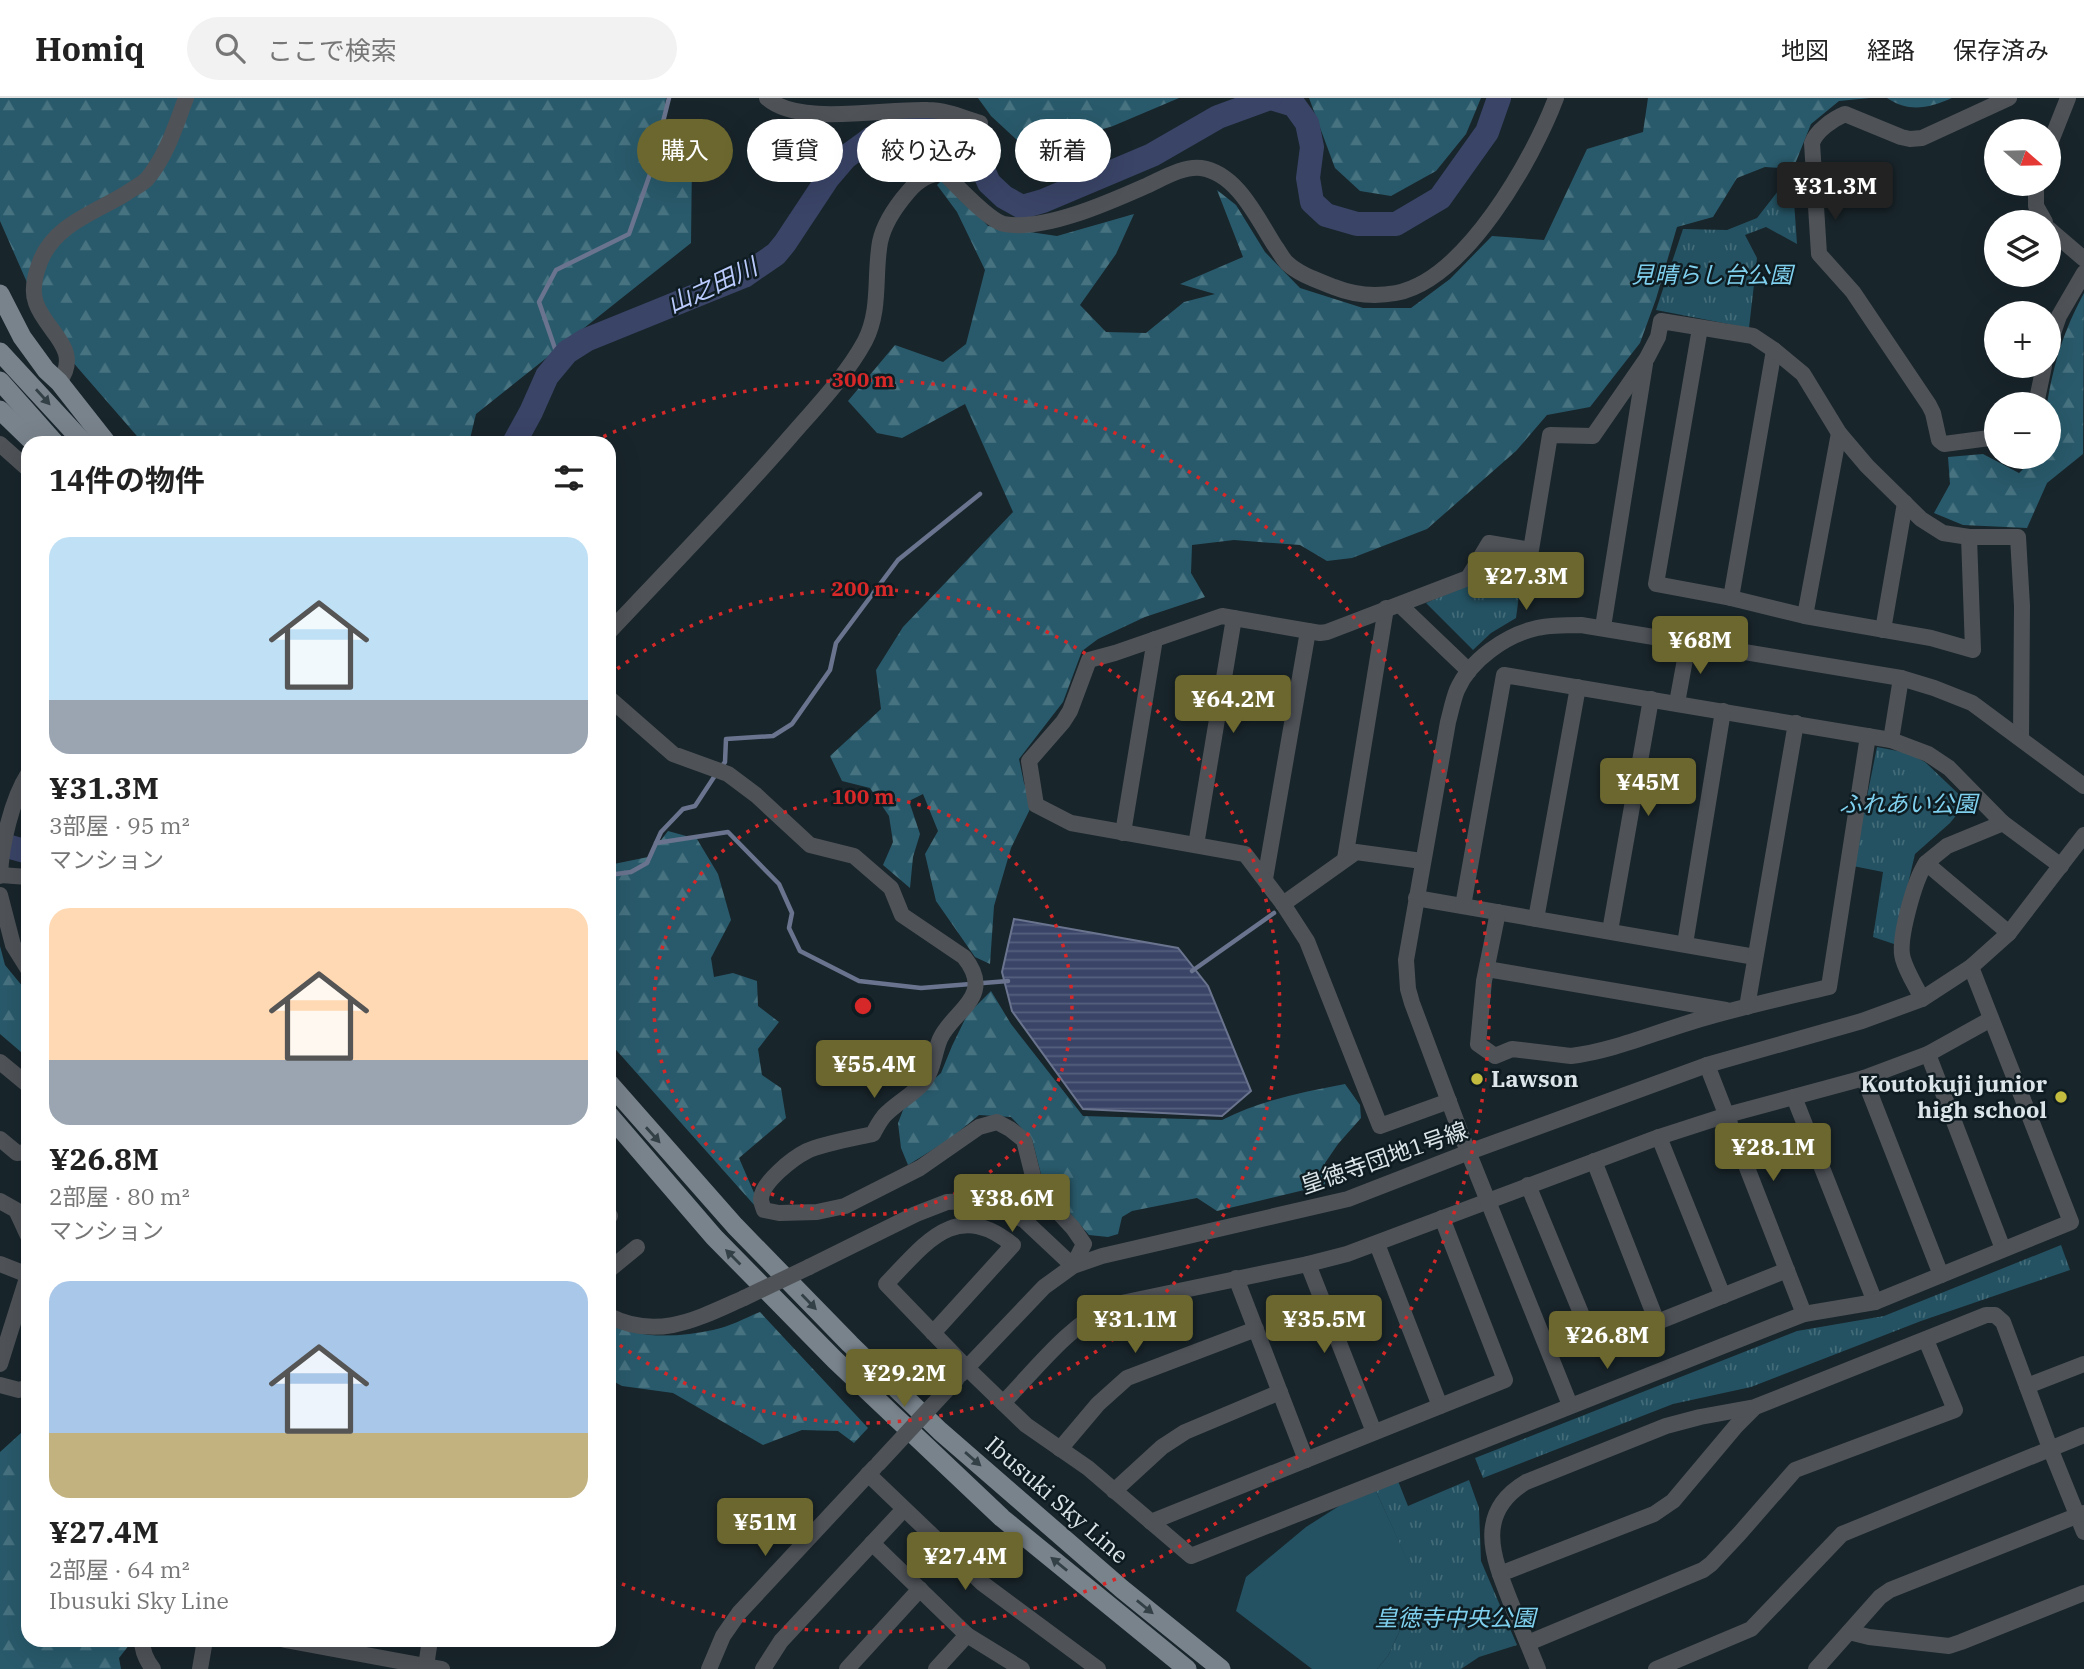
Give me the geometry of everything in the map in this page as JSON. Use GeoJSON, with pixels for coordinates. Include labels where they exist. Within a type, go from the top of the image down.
{"type":"FeatureCollection","features":[{"type":"Feature","properties":{"kind":"main road"},"geometry":{"type":"LineString","coordinates":[[0,294],[22,337],[101,436]]}},
{"type":"Feature","properties":{"kind":"main road"},"geometry":{"type":"LineString","coordinates":[[0,352],[78,436]]}},
{"type":"Feature","properties":{"kind":"main road"},"geometry":{"type":"LineString","coordinates":[[0,381],[48,436]]}},
{"type":"Feature","properties":{"kind":"main road"},"geometry":{"type":"LineString","coordinates":[[0,410],[27,436]]}},
{"type":"Feature","properties":{"kind":"main road","name":"Ibusuki Sky Line"},"geometry":{"type":"LineString","coordinates":[[616,1091],[735,1226],[850,1344],[940,1431],[1122,1589],[1221,1669]]}},
{"type":"Feature","properties":{"kind":"main road","name":"Ibusuki Sky Line"},"geometry":{"type":"LineString","coordinates":[[616,1123],[714,1237],[835,1360],[1002,1518],[1187,1669]]}},
{"type":"Feature","properties":{"kind":"street"},"geometry":{"type":"LineString","coordinates":[[59,382],[68,366],[67,354],[36,304],[33,291],[34,279],[46,248],[62,229],[145,181],[166,153],[186,98]]}},
{"type":"Feature","properties":{"kind":"street"},"geometry":{"type":"LineString","coordinates":[[767,98],[800,112],[832,114],[929,110],[965,119]]}},
{"type":"Feature","properties":{"kind":"street"},"geometry":{"type":"LineString","coordinates":[[953,182],[1002,224],[1028,224],[1048,221],[1104,204],[1180,170],[1199,168],[1221,174],[1234,185],[1285,261],[1301,274],[1346,292],[1366,295],[1398,293],[1443,269],[1469,245],[1519,176],[1544,129],[1556,98]]}},
{"type":"Feature","properties":{"kind":"street"},"geometry":{"type":"LineString","coordinates":[[1984,439],[1944,444],[1939,440],[1933,413],[1928,405],[1853,292],[1819,254],[1812,143],[1814,137],[1845,114],[1910,139],[1922,138],[2009,98]]}},
{"type":"Feature","properties":{"kind":"street"},"geometry":{"type":"LineString","coordinates":[[2060,119],[2068,98]]}},
{"type":"Feature","properties":{"kind":"street"},"geometry":{"type":"LineString","coordinates":[[616,625],[750,482],[813,411],[853,360],[866,338],[875,312],[880,240],[893,209],[919,182]]}},
{"type":"Feature","properties":{"kind":"street"},"geometry":{"type":"LineString","coordinates":[[2061,239],[2084,259]]}},
{"type":"Feature","properties":{"kind":"street"},"geometry":{"type":"LineString","coordinates":[[2061,313],[2084,273]]}},
{"type":"Feature","properties":{"kind":"street"},"geometry":{"type":"LineString","coordinates":[[1449,1101],[1380,1126],[1307,942],[1283,904],[1245,854],[1071,822],[1036,805],[1029,761],[1070,711],[1089,660],[1222,615],[1327,632],[1468,578],[1489,543],[1531,550],[1550,435],[1593,436],[1647,358],[1658,337],[1661,321],[1753,336],[1774,350],[1803,374],[1839,433],[1867,466],[1921,519],[1943,533],[1969,537],[2018,537],[2022,606],[2021,739]]}},
{"type":"Feature","properties":{"kind":"street"},"geometry":{"type":"LineString","coordinates":[[1700,328],[1656,584],[1805,616],[1931,638],[1973,650],[1969,537]]}},
{"type":"Feature","properties":{"kind":"street"},"geometry":{"type":"LineString","coordinates":[[1731,598],[1774,350]]}},
{"type":"Feature","properties":{"kind":"street"},"geometry":{"type":"LineString","coordinates":[[1602,628],[1647,358]]}},
{"type":"Feature","properties":{"kind":"street"},"geometry":{"type":"LineString","coordinates":[[1805,616],[1839,433]]}},
{"type":"Feature","properties":{"kind":"street"},"geometry":{"type":"LineString","coordinates":[[0,444],[21,463]]}},
{"type":"Feature","properties":{"kind":"street"},"geometry":{"type":"LineString","coordinates":[[1883,630],[1905,503]]}},
{"type":"Feature","properties":{"kind":"street"},"geometry":{"type":"LineString","coordinates":[[1393,607],[1469,671]]}},
{"type":"Feature","properties":{"kind":"street"},"geometry":{"type":"LineString","coordinates":[[1345,859],[1393,607]]}},
{"type":"Feature","properties":{"kind":"street"},"geometry":{"type":"LineString","coordinates":[[1196,845],[1234,618]]}},
{"type":"Feature","properties":{"kind":"street"},"geometry":{"type":"LineString","coordinates":[[1570,1405],[1449,1101],[1408,989],[1406,960],[1448,722],[1458,688],[1469,671],[1488,653],[1520,634],[1539,627],[1581,625],[1901,678],[1972,703],[2084,786]]}},
{"type":"Feature","properties":{"kind":"street"},"geometry":{"type":"LineString","coordinates":[[1265,879],[1308,631]]}},
{"type":"Feature","properties":{"kind":"street"},"geometry":{"type":"LineString","coordinates":[[1123,833],[1155,639]]}},
{"type":"Feature","properties":{"kind":"street"},"geometry":{"type":"LineString","coordinates":[[1677,703],[1688,643]]}},
{"type":"Feature","properties":{"kind":"street"},"geometry":{"type":"LineString","coordinates":[[1463,906],[1504,675],[1891,740],[1928,754],[1949,768],[2003,823],[2061,866]]}},
{"type":"Feature","properties":{"kind":"street"},"geometry":{"type":"LineString","coordinates":[[1891,740],[1901,678]]}},
{"type":"Feature","properties":{"kind":"street"},"geometry":{"type":"LineString","coordinates":[[1536,919],[1578,687]]}},
{"type":"Feature","properties":{"kind":"street"},"geometry":{"type":"LineString","coordinates":[[1610,931],[1651,699]]}},
{"type":"Feature","properties":{"kind":"street"},"geometry":{"type":"LineString","coordinates":[[616,704],[673,754],[728,775],[756,794],[810,845],[854,856],[891,888],[902,915],[964,957],[975,976],[975,988],[969,1004],[940,1037],[924,1083],[884,1116],[873,1134],[808,1151],[781,1170],[769,1182],[763,1194],[761,1200],[764,1210],[779,1213],[817,1212],[845,1206],[920,1168],[979,1127],[997,1122],[1024,1140],[1036,1188],[1084,1244],[1073,1266],[1024,1220],[989,1204],[947,1202],[916,1214],[692,1321],[665,1328],[640,1326],[616,1318]]}},
{"type":"Feature","properties":{"kind":"street"},"geometry":{"type":"LineString","coordinates":[[1685,944],[1723,711]]}},
{"type":"Feature","properties":{"kind":"street"},"geometry":{"type":"LineString","coordinates":[[1747,1007],[1796,723]]}},
{"type":"Feature","properties":{"kind":"street"},"geometry":{"type":"LineString","coordinates":[[1498,912],[1487,969],[1478,1044],[1495,1056],[1512,1049],[1580,1055],[1730,1011],[1829,987],[1868,736]]}},
{"type":"Feature","properties":{"kind":"street"},"geometry":{"type":"LineString","coordinates":[[21,786],[6,837],[0,875],[21,876]]}},
{"type":"Feature","properties":{"kind":"street"},"geometry":{"type":"LineString","coordinates":[[1922,999],[1902,957],[1903,938],[1920,872],[1926,863],[1947,846],[2003,823]]}},
{"type":"Feature","properties":{"kind":"street","name":"皇徳寺団地1号線"},"geometry":{"type":"LineString","coordinates":[[709,1669],[723,1636],[738,1613],[1044,1287],[1073,1266],[1101,1256],[1348,1199],[1707,1065],[1862,1021],[1922,999],[1971,967],[2009,933],[2084,835]]}},
{"type":"Feature","properties":{"kind":"street"},"geometry":{"type":"LineString","coordinates":[[1283,904],[1356,852],[1422,861]]}},
{"type":"Feature","properties":{"kind":"street"},"geometry":{"type":"LineString","coordinates":[[1926,863],[2009,933]]}},
{"type":"Feature","properties":{"kind":"street"},"geometry":{"type":"LineString","coordinates":[[0,895],[13,945],[21,958]]}},
{"type":"Feature","properties":{"kind":"street"},"geometry":{"type":"LineString","coordinates":[[1416,898],[1755,957]]}},
{"type":"Feature","properties":{"kind":"street"},"geometry":{"type":"LineString","coordinates":[[933,1334],[1013,1245],[999,1234],[963,1225],[947,1229],[935,1235],[886,1284],[933,1334],[961,1374],[1088,1468],[1191,1556],[1804,1314],[1875,1302],[2071,1222],[1971,967]]}},
{"type":"Feature","properties":{"kind":"street"},"geometry":{"type":"LineString","coordinates":[[1487,969],[1730,1011]]}},
{"type":"Feature","properties":{"kind":"street"},"geometry":{"type":"LineString","coordinates":[[1003,1403],[1058,1346],[1097,1312],[1112,1305],[1308,1264],[1377,1244],[1659,1137],[1727,1115],[1864,1078],[1928,1054],[1991,1019]]}},
{"type":"Feature","properties":{"kind":"street"},"geometry":{"type":"LineString","coordinates":[[1928,1054],[2003,1250]]}},
{"type":"Feature","properties":{"kind":"street"},"geometry":{"type":"LineString","coordinates":[[0,1062],[21,1079]]}},
{"type":"Feature","properties":{"kind":"street"},"geometry":{"type":"LineString","coordinates":[[1707,1065],[1804,1314]]}},
{"type":"Feature","properties":{"kind":"street"},"geometry":{"type":"LineString","coordinates":[[1864,1078],[1941,1275]]}},
{"type":"Feature","properties":{"kind":"street"},"geometry":{"type":"LineString","coordinates":[[1794,1097],[1875,1302]]}},
{"type":"Feature","properties":{"kind":"street"},"geometry":{"type":"LineString","coordinates":[[1659,1137],[1723,1296]]}},
{"type":"Feature","properties":{"kind":"street"},"geometry":{"type":"LineString","coordinates":[[0,1139],[17,1153],[21,1153]]}},
{"type":"Feature","properties":{"kind":"street"},"geometry":{"type":"LineString","coordinates":[[1594,1161],[1657,1322]]}},
{"type":"Feature","properties":{"kind":"street"},"geometry":{"type":"LineString","coordinates":[[1528,1185],[1595,1347],[1787,1270]]}},
{"type":"Feature","properties":{"kind":"street"},"geometry":{"type":"LineString","coordinates":[[0,1201],[16,1210],[21,1221]]}},
{"type":"Feature","properties":{"kind":"street"},"geometry":{"type":"LineString","coordinates":[[1151,1522],[1505,1380],[1442,1219]]}},
{"type":"Feature","properties":{"kind":"street"},"geometry":{"type":"LineString","coordinates":[[1377,1244],[1440,1406]]}},
{"type":"Feature","properties":{"kind":"street"},"geometry":{"type":"LineString","coordinates":[[616,1264],[637,1247]]}},
{"type":"Feature","properties":{"kind":"street"},"geometry":{"type":"LineString","coordinates":[[0,1264],[21,1272]]}},
{"type":"Feature","properties":{"kind":"street"},"geometry":{"type":"LineString","coordinates":[[1308,1264],[1374,1432]]}},
{"type":"Feature","properties":{"kind":"street"},"geometry":{"type":"LineString","coordinates":[[1236,1279],[1306,1460]]}},
{"type":"Feature","properties":{"kind":"street"},"geometry":{"type":"LineString","coordinates":[[0,1364],[4,1336],[21,1293]]}},
{"type":"Feature","properties":{"kind":"street"},"geometry":{"type":"LineString","coordinates":[[1538,1669],[1492,1547],[1492,1527],[1505,1498],[1516,1488],[1666,1426],[1755,1407],[1986,1315],[1995,1315],[2003,1322],[2050,1448],[2081,1514],[2084,1532]]}},
{"type":"Feature","properties":{"kind":"street"},"geometry":{"type":"LineString","coordinates":[[1060,1449],[1098,1404],[1128,1378],[1256,1329]]}},
{"type":"Feature","properties":{"kind":"street"},"geometry":{"type":"LineString","coordinates":[[1528,1643],[1703,1570],[1740,1533],[1795,1470],[1955,1410],[1926,1340]]}},
{"type":"Feature","properties":{"kind":"street"},"geometry":{"type":"LineString","coordinates":[[2027,1387],[2084,1364]]}},
{"type":"Feature","properties":{"kind":"street"},"geometry":{"type":"LineString","coordinates":[[0,1385],[21,1389]]}},
{"type":"Feature","properties":{"kind":"street"},"geometry":{"type":"LineString","coordinates":[[1114,1491],[1162,1447],[1185,1432],[1280,1392]]}},
{"type":"Feature","properties":{"kind":"street"},"geometry":{"type":"LineString","coordinates":[[1500,1574],[1654,1514],[1673,1501],[1755,1407]]}},
{"type":"Feature","properties":{"kind":"street"},"geometry":{"type":"LineString","coordinates":[[1656,1669],[1752,1629],[1842,1534],[2084,1435]]}},
{"type":"Feature","properties":{"kind":"street"},"geometry":{"type":"LineString","coordinates":[[873,1469],[904,1509],[982,1583],[1098,1669]]}},
{"type":"Feature","properties":{"kind":"street"},"geometry":{"type":"LineString","coordinates":[[764,1669],[781,1641],[904,1509]]}},
{"type":"Feature","properties":{"kind":"street"},"geometry":{"type":"LineString","coordinates":[[1816,1669],[1880,1597],[1890,1590],[2081,1514]]}},
{"type":"Feature","properties":{"kind":"street"},"geometry":{"type":"LineString","coordinates":[[872,1543],[967,1635],[1022,1669]]}},
{"type":"Feature","properties":{"kind":"street"},"geometry":{"type":"LineString","coordinates":[[847,1669],[920,1589]]}},
{"type":"Feature","properties":{"kind":"street"},"geometry":{"type":"LineString","coordinates":[[1849,1632],[1869,1637],[1949,1646],[2084,1593]]}},
{"type":"Feature","properties":{"kind":"street"},"geometry":{"type":"LineString","coordinates":[[936,1669],[967,1635]]}},
{"type":"Feature","properties":{"kind":"street"},"geometry":{"type":"LineString","coordinates":[[142,1647],[153,1669]]}},
{"type":"Feature","properties":{"kind":"street"},"geometry":{"type":"LineString","coordinates":[[200,1669],[204,1647]]}},
{"type":"Feature","properties":{"kind":"street"},"geometry":{"type":"LineString","coordinates":[[333,1647],[437,1668],[432,1647]]}},
{"type":"Feature","properties":{"kind":"green space"},"geometry":{"type":"Polygon","coordinates":[[[0,98],[666,98],[665,119],[637,119],[637,182],[692,182],[691,243],[476,414],[471,436],[137,436],[51,337],[0,221],[0,98]]]}},
{"type":"Feature","properties":{"kind":"green space"},"geometry":{"type":"Polygon","coordinates":[[[978,98],[1179,98],[1111,127],[1111,119],[1015,119],[1015,138],[1001,125],[1001,119],[991,116],[978,98]]]}},
{"type":"Feature","properties":{"kind":"green space"},"geometry":{"type":"Polygon","coordinates":[[[1309,98],[1481,98],[1466,134],[1436,171],[1391,196],[1360,191],[1335,168],[1309,98]]]}},
{"type":"Feature","properties":{"kind":"green space"},"geometry":{"type":"Polygon","coordinates":[[[1648,98],[1870,98],[1839,101],[1811,124],[1793,169],[1765,167],[1737,178],[1713,217],[1677,227],[1640,343],[1590,407],[1547,415],[1516,451],[1427,529],[1352,558],[1327,561],[1300,545],[1234,540],[1192,545],[1191,573],[1205,597],[1145,617],[1098,639],[1082,651],[1063,702],[1019,759],[1024,783],[1033,803],[1011,848],[994,906],[990,964],[975,957],[936,901],[925,854],[938,831],[923,794],[909,801],[920,834],[913,857],[910,888],[883,865],[893,842],[889,816],[870,788],[842,781],[830,756],[881,709],[876,670],[903,627],[1013,512],[965,404],[902,438],[877,433],[848,401],[895,345],[943,362],[966,344],[985,270],[957,212],[937,185],[948,182],[988,226],[1057,236],[1134,214],[1116,254],[1080,305],[1106,332],[1146,333],[1184,302],[1215,294],[1180,284],[1243,257],[1217,190],[1236,205],[1265,252],[1300,288],[1363,308],[1411,308],[1450,279],[1492,236],[1544,240],[1587,149],[1643,132],[1648,98]]]}},
{"type":"Feature","properties":{"kind":"green space"},"geometry":{"type":"Polygon","coordinates":[[[1887,98],[1952,98],[1935,104],[1911,107],[1887,98]]]}},
{"type":"Feature","properties":{"kind":"green space","name":"見晴らし台公園"},"geometry":{"type":"Polygon","coordinates":[[[1792,173],[1797,244],[1766,227],[1745,235],[1757,258],[1749,328],[1656,310],[1683,229],[1727,230],[1757,218],[1792,173]]]}},
{"type":"Feature","properties":{"kind":"green space"},"geometry":{"type":"Polygon","coordinates":[[[2084,293],[2083,454],[2047,483],[2027,528],[1963,525],[1934,513],[1950,484],[1948,457],[1983,454],[1984,469],[2011,469],[2019,473],[2023,469],[2061,469],[2061,392],[2049,392],[2053,378],[2061,378],[2061,346],[2084,293]]]}},
{"type":"Feature","properties":{"kind":"green space"},"geometry":{"type":"Polygon","coordinates":[[[1493,553],[1524,558],[1516,618],[1491,633],[1473,650],[1426,603],[1477,581],[1493,553]]]}},
{"type":"Feature","properties":{"kind":"green space","name":"ふれあい公園"},"geometry":{"type":"Polygon","coordinates":[[[1877,747],[1908,753],[1925,762],[1967,802],[1950,823],[1915,854],[1894,944],[1873,937],[1883,872],[1853,866],[1877,747]]]}},
{"type":"Feature","properties":{"kind":"green space"},"geometry":{"type":"Polygon","coordinates":[[[668,831],[697,839],[718,874],[731,920],[711,958],[714,977],[733,973],[757,981],[758,1006],[779,1022],[758,1049],[762,1075],[781,1088],[786,1118],[739,1158],[764,1216],[616,1050],[616,864],[648,857],[668,831]]]}},
{"type":"Feature","properties":{"kind":"green space"},"geometry":{"type":"Polygon","coordinates":[[[0,946],[5,965],[21,984],[21,1052],[0,1034],[0,946]]]}},
{"type":"Feature","properties":{"kind":"green space"},"geometry":{"type":"Polygon","coordinates":[[[991,991],[1011,1024],[1083,1116],[1222,1120],[1267,1102],[1345,1084],[1360,1105],[1361,1118],[1325,1163],[1325,1185],[1217,1211],[1197,1198],[1132,1211],[1122,1217],[1118,1234],[1108,1237],[1089,1235],[1043,1182],[1032,1139],[1011,1117],[979,1115],[950,1139],[908,1165],[901,1148],[898,1123],[905,1105],[941,1073],[967,1015],[991,991]]]}},
{"type":"Feature","properties":{"kind":"green space"},"geometry":{"type":"Polygon","coordinates":[[[2061,1245],[2070,1270],[1921,1321],[1751,1387],[1673,1404],[1483,1478],[1475,1458],[1797,1331],[1884,1316],[2061,1245]]]}},
{"type":"Feature","properties":{"kind":"green space"},"geometry":{"type":"Polygon","coordinates":[[[760,1312],[868,1428],[854,1443],[838,1431],[802,1430],[763,1445],[673,1393],[622,1386],[616,1383],[616,1326],[660,1336],[700,1332],[731,1325],[760,1312]]]}},
{"type":"Feature","properties":{"kind":"green space"},"geometry":{"type":"Polygon","coordinates":[[[21,1433],[21,1647],[128,1647],[119,1658],[121,1669],[0,1669],[0,1452],[21,1433]]]}},
{"type":"Feature","properties":{"kind":"green space","name":"皇徳寺中央公園"},"geometry":{"type":"Polygon","coordinates":[[[1469,1480],[1479,1508],[1481,1561],[1517,1645],[1479,1657],[1461,1669],[1377,1669],[1388,1656],[1409,1611],[1409,1564],[1376,1491],[1398,1481],[1408,1506],[1469,1480]]]}},
{"type":"Feature","properties":{"kind":"green space"},"geometry":{"type":"Polygon","coordinates":[[[1376,1491],[1409,1563],[1409,1611],[1388,1656],[1377,1669],[1312,1669],[1236,1611],[1246,1577],[1306,1527],[1350,1499],[1376,1491]]]}},
{"type":"Feature","properties":{"kind":"shaded area"},"geometry":{"type":"Polygon","coordinates":[[[1014,919],[1178,948],[1208,986],[1251,1091],[1222,1116],[1083,1109],[1012,1011],[1002,972],[1014,919]]]}},
{"type":"Feature","properties":{"kind":"waterway"},"geometry":{"type":"LineString","coordinates":[[560,363],[539,302],[556,270],[629,234],[650,174],[669,98]]}},
{"type":"Feature","properties":{"kind":"waterway","name":"山之田川"},"geometry":{"type":"LineString","coordinates":[[518,436],[547,376],[567,352],[586,340],[744,276],[776,254],[828,178],[846,157],[872,138],[912,124],[940,123],[976,153],[989,183],[1004,197],[1022,207],[1043,201],[1152,155],[1218,117],[1270,98]]}},
{"type":"Feature","properties":{"kind":"waterway","name":"山之田川"},"geometry":{"type":"LineString","coordinates":[[1271,98],[1294,105],[1307,123],[1312,147],[1308,178],[1312,202],[1326,215],[1357,224],[1396,224],[1440,198],[1487,132],[1499,98]]}},
{"type":"Feature","properties":{"kind":"waterway"},"geometry":{"type":"LineString","coordinates":[[721,767],[725,762],[726,739],[773,736],[792,724],[830,670],[836,643],[898,560],[980,494]]}},
{"type":"Feature","properties":{"kind":"waterway"},"geometry":{"type":"LineString","coordinates":[[616,874],[631,872],[647,863],[661,832],[683,809],[695,806],[716,774]]}},
{"type":"Feature","properties":{"kind":"waterway"},"geometry":{"type":"LineString","coordinates":[[656,843],[728,832],[779,884],[792,913],[789,928],[800,951],[859,981],[921,988],[1008,981]]}},
{"type":"Feature","properties":{"kind":"waterway","name":"山之田川"},"geometry":{"type":"LineString","coordinates":[[0,844],[21,850]]}},
{"type":"Feature","properties":{"kind":"waterway"},"geometry":{"type":"LineString","coordinates":[[1192,971],[1274,913]]}},
{"type":"Feature","properties":{"kind":"place","name":"Lawson"},"geometry":{"type":"Point","coordinates":[1477,1079]}},
{"type":"Feature","properties":{"kind":"place","name":"Koutokuji junior high school"},"geometry":{"type":"Point","coordinates":[2061,1097]}}]}
